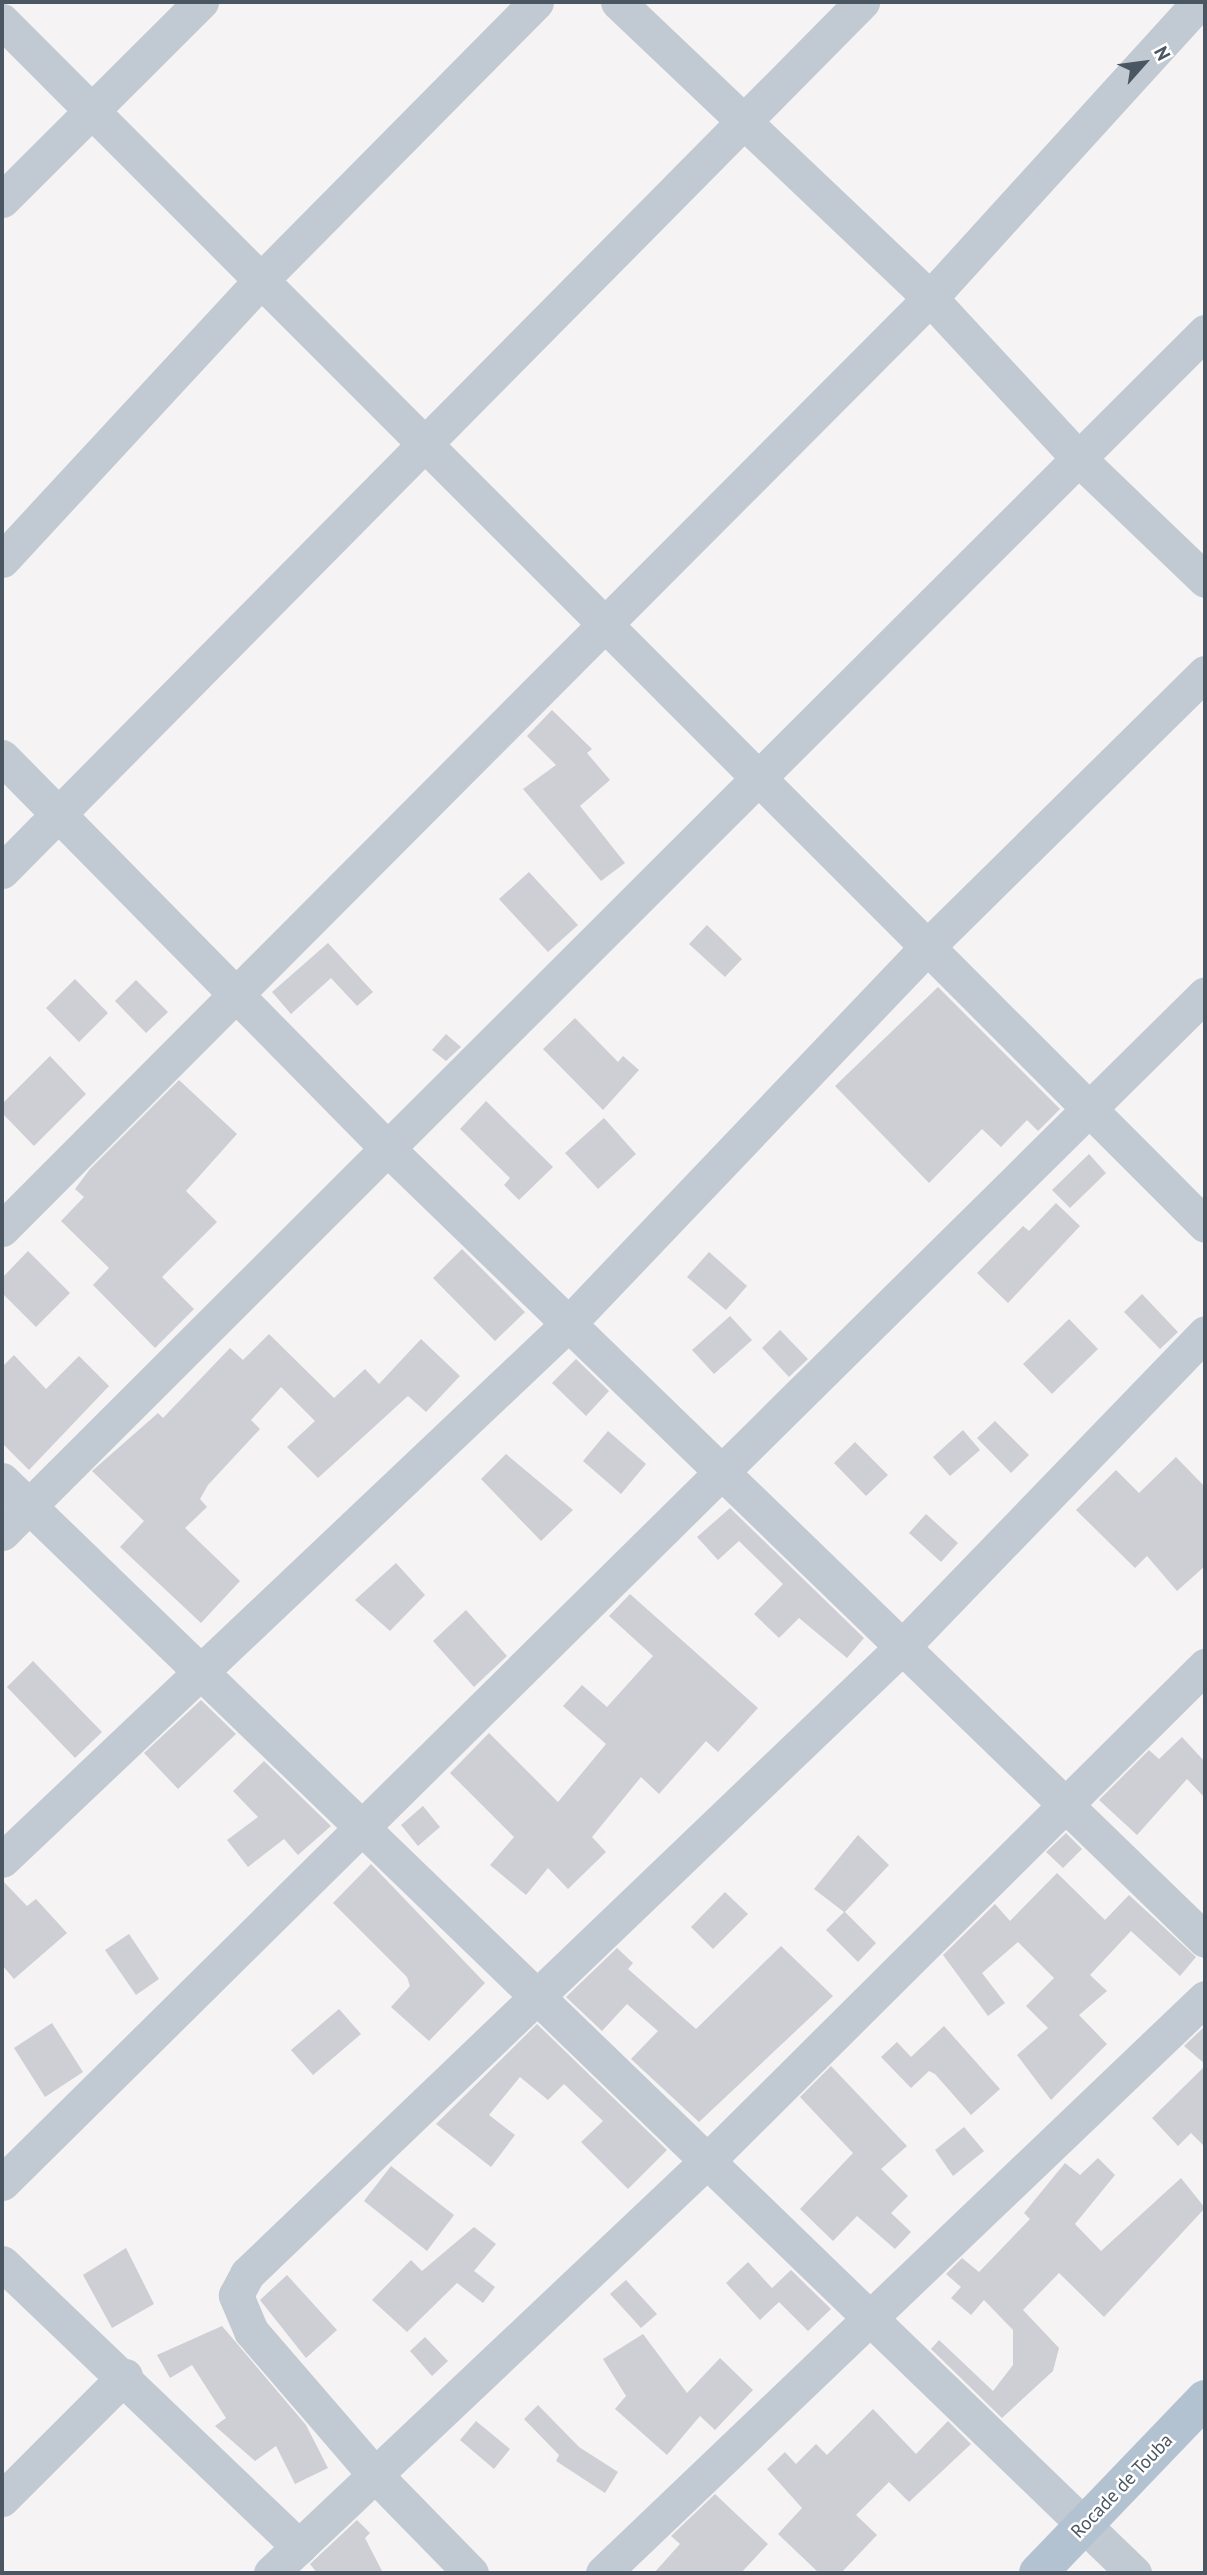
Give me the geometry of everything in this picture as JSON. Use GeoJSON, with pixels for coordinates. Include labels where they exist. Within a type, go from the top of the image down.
{"type":"FeatureCollection","features":[{"type":"Feature","properties":{"kind":"main road","name":"Rocade de Touba"},"geometry":{"type":"LineString","coordinates":[[1038,2573],[1205,2399]]}},
{"type":"Feature","properties":{"kind":"street"},"geometry":{"type":"LineString","coordinates":[[2,200],[201,2]]}},
{"type":"Feature","properties":{"kind":"street"},"geometry":{"type":"LineString","coordinates":[[2,560],[261,280],[536,2]]}},
{"type":"Feature","properties":{"kind":"street"},"geometry":{"type":"LineString","coordinates":[[618,2],[930,299],[1080,460],[1205,580]]}},
{"type":"Feature","properties":{"kind":"street"},"geometry":{"type":"LineString","coordinates":[[2,871],[746,124],[862,2]]}},
{"type":"Feature","properties":{"kind":"street"},"geometry":{"type":"LineString","coordinates":[[2,1229],[238,998],[930,299],[1199,2]]}},
{"type":"Feature","properties":{"kind":"street"},"geometry":{"type":"LineString","coordinates":[[2,21],[425,446],[930,944],[1205,1225]]}},
{"type":"Feature","properties":{"kind":"street"},"geometry":{"type":"LineString","coordinates":[[2,1533],[1080,460],[1205,332]]}},
{"type":"Feature","properties":{"kind":"street"},"geometry":{"type":"LineString","coordinates":[[2,1860],[202,1674],[569,1323],[930,944],[1205,673]]}},
{"type":"Feature","properties":{"kind":"street"},"geometry":{"type":"LineString","coordinates":[[2,757],[388,1149],[1205,1940]]}},
{"type":"Feature","properties":{"kind":"street"},"geometry":{"type":"LineString","coordinates":[[2,2183],[1205,994]]}},
{"type":"Feature","properties":{"kind":"street"},"geometry":{"type":"LineString","coordinates":[[471,2573],[376,2476],[251,2330],[236,2295],[262,2257],[902,1647],[1205,1333]]}},
{"type":"Feature","properties":{"kind":"street"},"geometry":{"type":"LineString","coordinates":[[2,1480],[537,1993],[865,2320],[1133,2573]]}},
{"type":"Feature","properties":{"kind":"street"},"geometry":{"type":"LineString","coordinates":[[271,2573],[706,2162],[1205,1666]]}},
{"type":"Feature","properties":{"kind":"street"},"geometry":{"type":"LineString","coordinates":[[603,2573],[1205,1998]]}},
{"type":"Feature","properties":{"kind":"street"},"geometry":{"type":"LineString","coordinates":[[2,2263],[125,2376],[299,2547]]}},
{"type":"Feature","properties":{"kind":"street"},"geometry":{"type":"LineString","coordinates":[[2,2499],[125,2376]]}},
{"type":"Feature","properties":{"kind":"building"},"geometry":{"type":"Polygon","coordinates":[[[552,710],[592,749],[587,753],[610,780],[580,806],[625,863],[601,881],[523,789],[556,765],[527,736],[552,710]]]}},
{"type":"Feature","properties":{"kind":"building"},"geometry":{"type":"Polygon","coordinates":[[[529,872],[578,925],[548,952],[499,899],[529,872]]]}},
{"type":"Feature","properties":{"kind":"building"},"geometry":{"type":"Polygon","coordinates":[[[707,925],[742,959],[725,977],[689,944],[707,925]]]}},
{"type":"Feature","properties":{"kind":"building"},"geometry":{"type":"Polygon","coordinates":[[[328,943],[373,992],[357,1006],[331,978],[291,1014],[272,992],[328,943]]]}},
{"type":"Feature","properties":{"kind":"building"},"geometry":{"type":"Polygon","coordinates":[[[75,979],[108,1013],[79,1042],[46,1008],[75,979]]]}},
{"type":"Feature","properties":{"kind":"building"},"geometry":{"type":"Polygon","coordinates":[[[136,980],[168,1012],[146,1033],[115,1001],[136,980]]]}},
{"type":"Feature","properties":{"kind":"building"},"geometry":{"type":"Polygon","coordinates":[[[938,987],[1060,1109],[1038,1131],[1027,1120],[1001,1147],[982,1129],[929,1183],[835,1086],[938,987]]]}},
{"type":"Feature","properties":{"kind":"building"},"geometry":{"type":"Polygon","coordinates":[[[575,1018],[618,1062],[623,1056],[639,1070],[603,1110],[543,1049],[575,1018]]]}},
{"type":"Feature","properties":{"kind":"building"},"geometry":{"type":"Polygon","coordinates":[[[446,1034],[461,1047],[446,1061],[432,1050],[446,1034]]]}},
{"type":"Feature","properties":{"kind":"building"},"geometry":{"type":"Polygon","coordinates":[[[50,1056],[86,1094],[34,1146],[2,1113],[2,1104],[50,1056]]]}},
{"type":"Feature","properties":{"kind":"building"},"geometry":{"type":"Polygon","coordinates":[[[179,1080],[237,1134],[186,1191],[217,1222],[162,1277],[194,1309],[155,1348],[93,1285],[109,1268],[61,1221],[84,1197],[75,1189],[90,1169],[179,1080]]]}},
{"type":"Feature","properties":{"kind":"building"},"geometry":{"type":"Polygon","coordinates":[[[486,1101],[553,1167],[519,1200],[504,1185],[510,1178],[460,1129],[486,1101]]]}},
{"type":"Feature","properties":{"kind":"building"},"geometry":{"type":"Polygon","coordinates":[[[604,1118],[636,1154],[598,1189],[565,1153],[604,1118]]]}},
{"type":"Feature","properties":{"kind":"building"},"geometry":{"type":"Polygon","coordinates":[[[1089,1154],[1106,1173],[1070,1208],[1052,1190],[1089,1154]]]}},
{"type":"Feature","properties":{"kind":"building"},"geometry":{"type":"Polygon","coordinates":[[[1056,1203],[1080,1226],[1008,1303],[977,1273],[1023,1226],[1029,1231],[1056,1203]]]}},
{"type":"Feature","properties":{"kind":"building"},"geometry":{"type":"Polygon","coordinates":[[[462,1249],[525,1312],[495,1341],[433,1278],[462,1249]]]}},
{"type":"Feature","properties":{"kind":"building"},"geometry":{"type":"Polygon","coordinates":[[[28,1251],[70,1293],[36,1327],[2,1293],[2,1278],[28,1251]]]}},
{"type":"Feature","properties":{"kind":"building"},"geometry":{"type":"Polygon","coordinates":[[[709,1252],[747,1286],[726,1310],[687,1277],[709,1252]]]}},
{"type":"Feature","properties":{"kind":"building"},"geometry":{"type":"Polygon","coordinates":[[[1142,1294],[1178,1332],[1160,1349],[1124,1312],[1142,1294]]]}},
{"type":"Feature","properties":{"kind":"building"},"geometry":{"type":"Polygon","coordinates":[[[730,1316],[752,1340],[714,1374],[692,1350],[730,1316]]]}},
{"type":"Feature","properties":{"kind":"building"},"geometry":{"type":"Polygon","coordinates":[[[1069,1319],[1098,1349],[1052,1394],[1023,1364],[1069,1319]]]}},
{"type":"Feature","properties":{"kind":"building"},"geometry":{"type":"Polygon","coordinates":[[[780,1330],[808,1359],[789,1377],[762,1348],[780,1330]]]}},
{"type":"Feature","properties":{"kind":"building"},"geometry":{"type":"Polygon","coordinates":[[[269,1334],[334,1398],[365,1369],[379,1384],[421,1339],[460,1376],[426,1412],[408,1396],[318,1478],[287,1447],[315,1421],[281,1387],[251,1420],[260,1429],[208,1485],[200,1499],[207,1507],[185,1528],[240,1581],[201,1623],[120,1547],[144,1521],[92,1471],[158,1413],[163,1418],[230,1348],[243,1360],[269,1334]]]}},
{"type":"Feature","properties":{"kind":"building"},"geometry":{"type":"Polygon","coordinates":[[[14,1355],[46,1389],[79,1356],[109,1386],[29,1470],[2,1443],[2,1367],[14,1355]]]}},
{"type":"Feature","properties":{"kind":"building"},"geometry":{"type":"Polygon","coordinates":[[[576,1359],[609,1391],[586,1416],[552,1383],[576,1359]]]}},
{"type":"Feature","properties":{"kind":"building"},"geometry":{"type":"Polygon","coordinates":[[[995,1421],[1029,1455],[1011,1473],[977,1438],[995,1421]]]}},
{"type":"Feature","properties":{"kind":"building"},"geometry":{"type":"Polygon","coordinates":[[[963,1430],[980,1450],[950,1476],[933,1457],[963,1430]]]}},
{"type":"Feature","properties":{"kind":"building"},"geometry":{"type":"Polygon","coordinates":[[[608,1431],[646,1464],[621,1494],[583,1461],[608,1431]]]}},
{"type":"Feature","properties":{"kind":"building"},"geometry":{"type":"Polygon","coordinates":[[[855,1442],[888,1475],[866,1496],[834,1463],[855,1442]]]}},
{"type":"Feature","properties":{"kind":"building"},"geometry":{"type":"Polygon","coordinates":[[[506,1454],[573,1510],[541,1541],[481,1479],[506,1454]]]}},
{"type":"Feature","properties":{"kind":"building"},"geometry":{"type":"Polygon","coordinates":[[[1176,1457],[1205,1487],[1205,1566],[1177,1591],[1147,1556],[1135,1568],[1076,1510],[1116,1470],[1139,1493],[1176,1457]]]}},
{"type":"Feature","properties":{"kind":"building"},"geometry":{"type":"Polygon","coordinates":[[[730,1508],[864,1638],[847,1658],[799,1618],[779,1638],[754,1614],[783,1584],[739,1541],[718,1560],[697,1537],[730,1508]]]}},
{"type":"Feature","properties":{"kind":"building"},"geometry":{"type":"Polygon","coordinates":[[[926,1514],[958,1543],[941,1562],[909,1533],[926,1514]]]}},
{"type":"Feature","properties":{"kind":"building"},"geometry":{"type":"Polygon","coordinates":[[[396,1563],[425,1595],[390,1631],[355,1600],[396,1563]]]}},
{"type":"Feature","properties":{"kind":"building"},"geometry":{"type":"Polygon","coordinates":[[[630,1594],[758,1708],[718,1752],[706,1741],[659,1794],[641,1777],[592,1837],[606,1852],[568,1889],[548,1868],[526,1895],[490,1865],[514,1837],[450,1773],[489,1733],[558,1802],[606,1744],[563,1706],[582,1685],[607,1707],[653,1656],[609,1616],[630,1594]]]}},
{"type":"Feature","properties":{"kind":"building"},"geometry":{"type":"Polygon","coordinates":[[[466,1610],[507,1656],[474,1687],[433,1641],[466,1610]]]}},
{"type":"Feature","properties":{"kind":"building"},"geometry":{"type":"Polygon","coordinates":[[[33,1661],[102,1732],[75,1758],[7,1687],[33,1661]]]}},
{"type":"Feature","properties":{"kind":"building"},"geometry":{"type":"Polygon","coordinates":[[[201,1700],[236,1734],[178,1789],[144,1753],[201,1700]]]}},
{"type":"Feature","properties":{"kind":"building"},"geometry":{"type":"Polygon","coordinates":[[[1182,1737],[1205,1762],[1205,1798],[1187,1779],[1137,1835],[1099,1800],[1149,1750],[1159,1759],[1182,1737]]]}},
{"type":"Feature","properties":{"kind":"building"},"geometry":{"type":"Polygon","coordinates":[[[264,1761],[331,1826],[298,1855],[284,1839],[248,1867],[227,1840],[258,1817],[233,1791],[264,1761]]]}},
{"type":"Feature","properties":{"kind":"building"},"geometry":{"type":"Polygon","coordinates":[[[423,1806],[440,1827],[418,1846],[401,1825],[423,1806]]]}},
{"type":"Feature","properties":{"kind":"building"},"geometry":{"type":"Polygon","coordinates":[[[1066,1833],[1082,1849],[1063,1868],[1046,1852],[1066,1833]]]}},
{"type":"Feature","properties":{"kind":"building"},"geometry":{"type":"Polygon","coordinates":[[[858,1835],[889,1865],[845,1912],[876,1943],[858,1962],[826,1930],[844,1912],[814,1889],[858,1835]]]}},
{"type":"Feature","properties":{"kind":"building"},"geometry":{"type":"Polygon","coordinates":[[[371,1864],[485,1983],[429,2041],[391,2007],[410,1986],[407,1977],[333,1903],[371,1864]]]}},
{"type":"Feature","properties":{"kind":"building"},"geometry":{"type":"Polygon","coordinates":[[[1057,1873],[1105,1920],[1129,1895],[1196,1957],[1180,1976],[1131,1931],[1090,1975],[1107,1991],[1079,2015],[1107,2044],[1051,2100],[1017,2055],[1048,2028],[1026,2006],[1054,1978],[1018,1942],[982,1973],[1005,2003],[988,2016],[943,1955],[995,1904],[1010,1921],[1057,1873]]]}},
{"type":"Feature","properties":{"kind":"building"},"geometry":{"type":"Polygon","coordinates":[[[2,1880],[27,1906],[36,1899],[67,1933],[14,1979],[2,1965],[2,1880]]]}},
{"type":"Feature","properties":{"kind":"building"},"geometry":{"type":"Polygon","coordinates":[[[725,1892],[748,1914],[713,1949],[691,1927],[725,1892]]]}},
{"type":"Feature","properties":{"kind":"building"},"geometry":{"type":"Polygon","coordinates":[[[129,1934],[159,1979],[136,1995],[105,1950],[129,1934]]]}},
{"type":"Feature","properties":{"kind":"building"},"geometry":{"type":"Polygon","coordinates":[[[781,1946],[833,1996],[699,2122],[631,2059],[658,2031],[627,2004],[602,2031],[566,1997],[617,1948],[633,1963],[628,1969],[696,2029],[781,1946]]]}},
{"type":"Feature","properties":{"kind":"building"},"geometry":{"type":"Polygon","coordinates":[[[339,2009],[361,2034],[313,2075],[291,2050],[339,2009]]]}},
{"type":"Feature","properties":{"kind":"building"},"geometry":{"type":"Polygon","coordinates":[[[52,2023],[83,2072],[45,2097],[14,2048],[52,2023]]]}},
{"type":"Feature","properties":{"kind":"building"},"geometry":{"type":"Polygon","coordinates":[[[537,2024],[667,2150],[628,2189],[581,2142],[603,2121],[564,2084],[548,2100],[520,2077],[489,2115],[515,2135],[491,2167],[436,2124],[537,2024]]]}},
{"type":"Feature","properties":{"kind":"building"},"geometry":{"type":"Polygon","coordinates":[[[944,2026],[1000,2089],[971,2115],[935,2074],[929,2071],[911,2088],[881,2057],[897,2042],[911,2057],[944,2026]]]}},
{"type":"Feature","properties":{"kind":"building"},"geometry":{"type":"Polygon","coordinates":[[[1205,2026],[1205,2064],[1184,2046],[1205,2026]]]}},
{"type":"Feature","properties":{"kind":"building"},"geometry":{"type":"Polygon","coordinates":[[[831,2066],[907,2146],[881,2169],[908,2196],[891,2213],[911,2232],[895,2249],[857,2216],[833,2241],[800,2209],[853,2153],[800,2097],[831,2066]]]}},
{"type":"Feature","properties":{"kind":"building"},"geometry":{"type":"Polygon","coordinates":[[[1205,2066],[1205,2147],[1191,2133],[1178,2146],[1152,2118],[1205,2066]]]}},
{"type":"Feature","properties":{"kind":"building"},"geometry":{"type":"Polygon","coordinates":[[[964,2127],[984,2151],[953,2176],[935,2150],[964,2127]]]}},
{"type":"Feature","properties":{"kind":"building"},"geometry":{"type":"Polygon","coordinates":[[[1098,2158],[1115,2175],[1075,2224],[1101,2251],[1181,2178],[1205,2208],[1104,2317],[1059,2273],[1023,2310],[1059,2348],[1053,2371],[1002,2418],[931,2349],[939,2340],[993,2391],[1013,2365],[1013,2330],[984,2300],[971,2315],[951,2298],[961,2287],[946,2274],[962,2258],[979,2272],[1030,2219],[1024,2213],[1065,2163],[1080,2175],[1098,2158]]]}},
{"type":"Feature","properties":{"kind":"building"},"geometry":{"type":"Polygon","coordinates":[[[391,2166],[454,2215],[427,2251],[364,2201],[391,2166]]]}},
{"type":"Feature","properties":{"kind":"building"},"geometry":{"type":"Polygon","coordinates":[[[474,2227],[496,2244],[474,2271],[495,2287],[483,2303],[457,2283],[407,2332],[372,2300],[411,2260],[422,2271],[474,2227]]]}},
{"type":"Feature","properties":{"kind":"building"},"geometry":{"type":"Polygon","coordinates":[[[126,2248],[154,2304],[112,2328],[83,2275],[126,2248]]]}},
{"type":"Feature","properties":{"kind":"building"},"geometry":{"type":"Polygon","coordinates":[[[748,2262],[772,2288],[791,2270],[831,2309],[808,2331],[779,2302],[760,2320],[726,2283],[748,2262]]]}},
{"type":"Feature","properties":{"kind":"building"},"geometry":{"type":"Polygon","coordinates":[[[287,2275],[337,2330],[306,2358],[260,2300],[287,2275]]]}},
{"type":"Feature","properties":{"kind":"building"},"geometry":{"type":"Polygon","coordinates":[[[626,2280],[657,2314],[641,2328],[610,2294],[626,2280]]]}},
{"type":"Feature","properties":{"kind":"building"},"geometry":{"type":"Polygon","coordinates":[[[222,2326],[306,2425],[328,2468],[295,2484],[276,2446],[255,2461],[215,2426],[226,2418],[192,2365],[170,2378],[157,2355],[222,2326]]]}},
{"type":"Feature","properties":{"kind":"building"},"geometry":{"type":"Polygon","coordinates":[[[643,2334],[687,2393],[720,2358],[753,2390],[715,2430],[700,2416],[667,2455],[615,2409],[626,2396],[603,2359],[643,2334]]]}},
{"type":"Feature","properties":{"kind":"building"},"geometry":{"type":"Polygon","coordinates":[[[425,2337],[448,2361],[432,2376],[410,2351],[425,2337]]]}},
{"type":"Feature","properties":{"kind":"building"},"geometry":{"type":"Polygon","coordinates":[[[538,2405],[579,2447],[618,2472],[605,2493],[556,2461],[559,2455],[524,2419],[538,2405]]]}},
{"type":"Feature","properties":{"kind":"building"},"geometry":{"type":"Polygon","coordinates":[[[873,2409],[916,2454],[948,2421],[971,2444],[909,2502],[889,2482],[856,2515],[877,2535],[841,2573],[819,2573],[778,2534],[802,2508],[767,2469],[785,2452],[796,2464],[816,2444],[827,2455],[873,2409]]]}},
{"type":"Feature","properties":{"kind":"building"},"geometry":{"type":"Polygon","coordinates":[[[476,2421],[510,2449],[494,2469],[460,2440],[476,2421]]]}},
{"type":"Feature","properties":{"kind":"building"},"geometry":{"type":"Polygon","coordinates":[[[715,2494],[768,2544],[741,2573],[654,2573],[680,2544],[671,2536],[715,2494]]]}},
{"type":"Feature","properties":{"kind":"building"},"geometry":{"type":"Polygon","coordinates":[[[357,2520],[370,2533],[365,2538],[383,2573],[317,2573],[310,2564],[357,2520]]]}}]}
